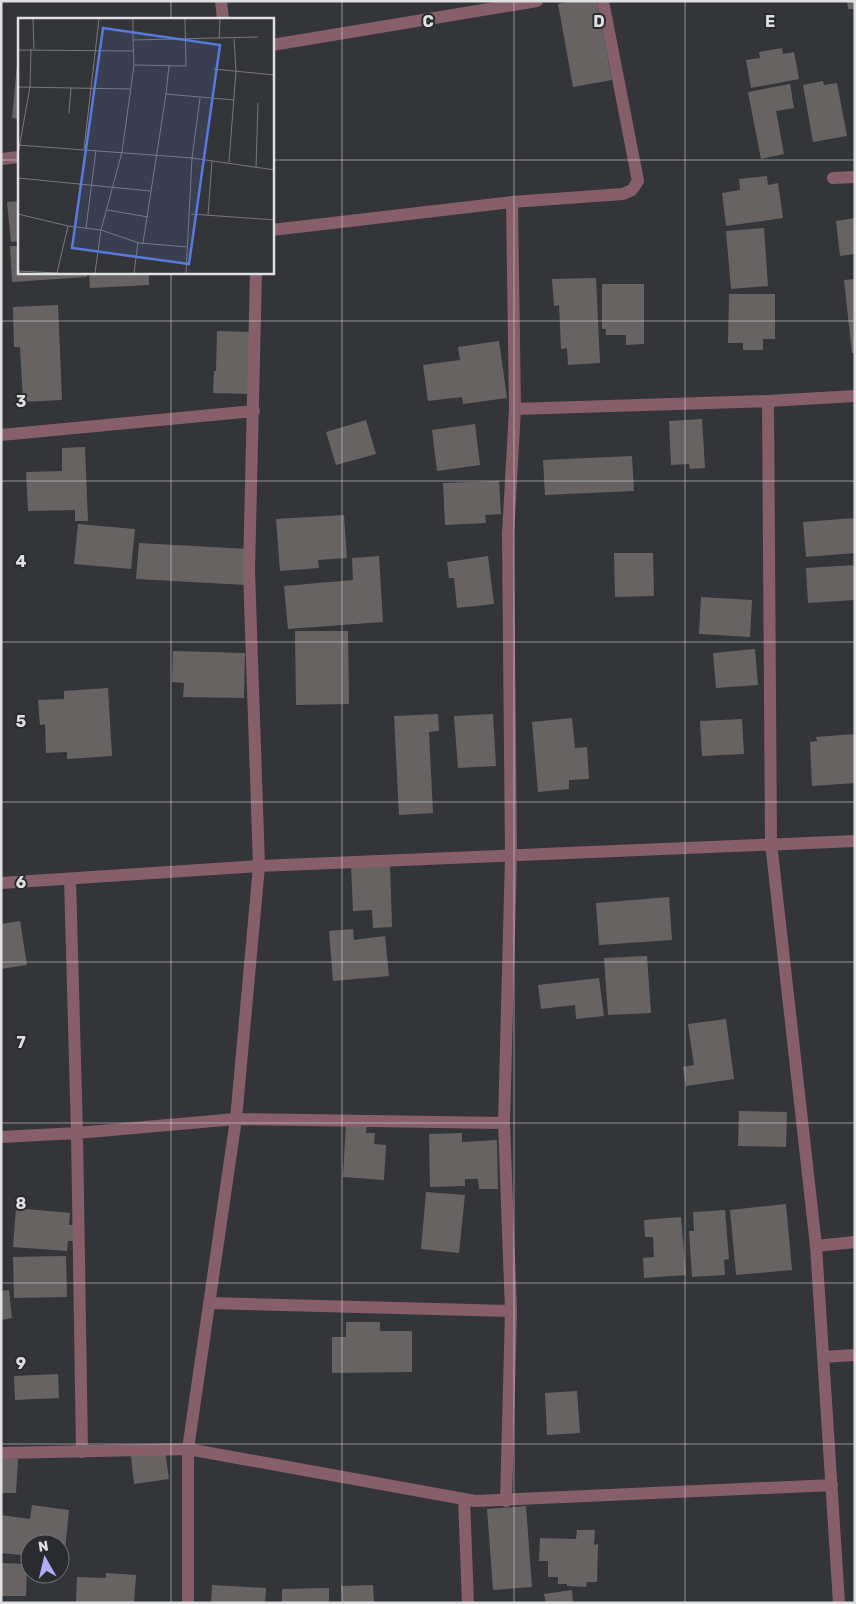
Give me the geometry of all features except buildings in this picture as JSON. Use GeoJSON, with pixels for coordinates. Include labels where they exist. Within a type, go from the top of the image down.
{"type":"FeatureCollection","features":[{"type":"Feature","properties":{"kind":"street"},"geometry":{"type":"LineString","coordinates":[[221,1],[224,18]]}},
{"type":"Feature","properties":{"kind":"street"},"geometry":{"type":"LineString","coordinates":[[274,45],[537,1]]}},
{"type":"Feature","properties":{"kind":"street"},"geometry":{"type":"LineString","coordinates":[[274,230],[512,202],[623,194],[632,190],[638,181],[603,1]]}},
{"type":"Feature","properties":{"kind":"street"},"geometry":{"type":"LineString","coordinates":[[1,159],[18,157]]}},
{"type":"Feature","properties":{"kind":"street"},"geometry":{"type":"LineString","coordinates":[[832,178],[855,177]]}},
{"type":"Feature","properties":{"kind":"street"},"geometry":{"type":"LineString","coordinates":[[506,1500],[511,1311],[504,1123],[511,856],[508,535],[515,409],[512,202]]}},
{"type":"Feature","properties":{"kind":"street"},"geometry":{"type":"LineString","coordinates":[[188,1603],[188,1449],[236,1119],[260,866],[249,571],[256,274]]}},
{"type":"Feature","properties":{"kind":"street"},"geometry":{"type":"LineString","coordinates":[[515,409],[768,401],[855,396]]}},
{"type":"Feature","properties":{"kind":"street"},"geometry":{"type":"LineString","coordinates":[[768,401],[771,843],[816,1246],[839,1603]]}},
{"type":"Feature","properties":{"kind":"street"},"geometry":{"type":"LineString","coordinates":[[1,435],[254,411]]}},
{"type":"Feature","properties":{"kind":"street"},"geometry":{"type":"LineString","coordinates":[[1,883],[260,866],[771,843],[855,841]]}},
{"type":"Feature","properties":{"kind":"street"},"geometry":{"type":"LineString","coordinates":[[70,879],[77,1133],[82,1452]]}},
{"type":"Feature","properties":{"kind":"street"},"geometry":{"type":"LineString","coordinates":[[1,1137],[77,1133],[236,1119],[504,1123]]}},
{"type":"Feature","properties":{"kind":"street"},"geometry":{"type":"LineString","coordinates":[[816,1246],[855,1242]]}},
{"type":"Feature","properties":{"kind":"street"},"geometry":{"type":"LineString","coordinates":[[209,1303],[511,1311]]}},
{"type":"Feature","properties":{"kind":"street"},"geometry":{"type":"LineString","coordinates":[[823,1357],[855,1355]]}},
{"type":"Feature","properties":{"kind":"street"},"geometry":{"type":"LineString","coordinates":[[1,1454],[188,1449],[475,1501],[832,1484]]}},
{"type":"Feature","properties":{"kind":"street"},"geometry":{"type":"LineString","coordinates":[[464,1499],[468,1603]]}}]}
